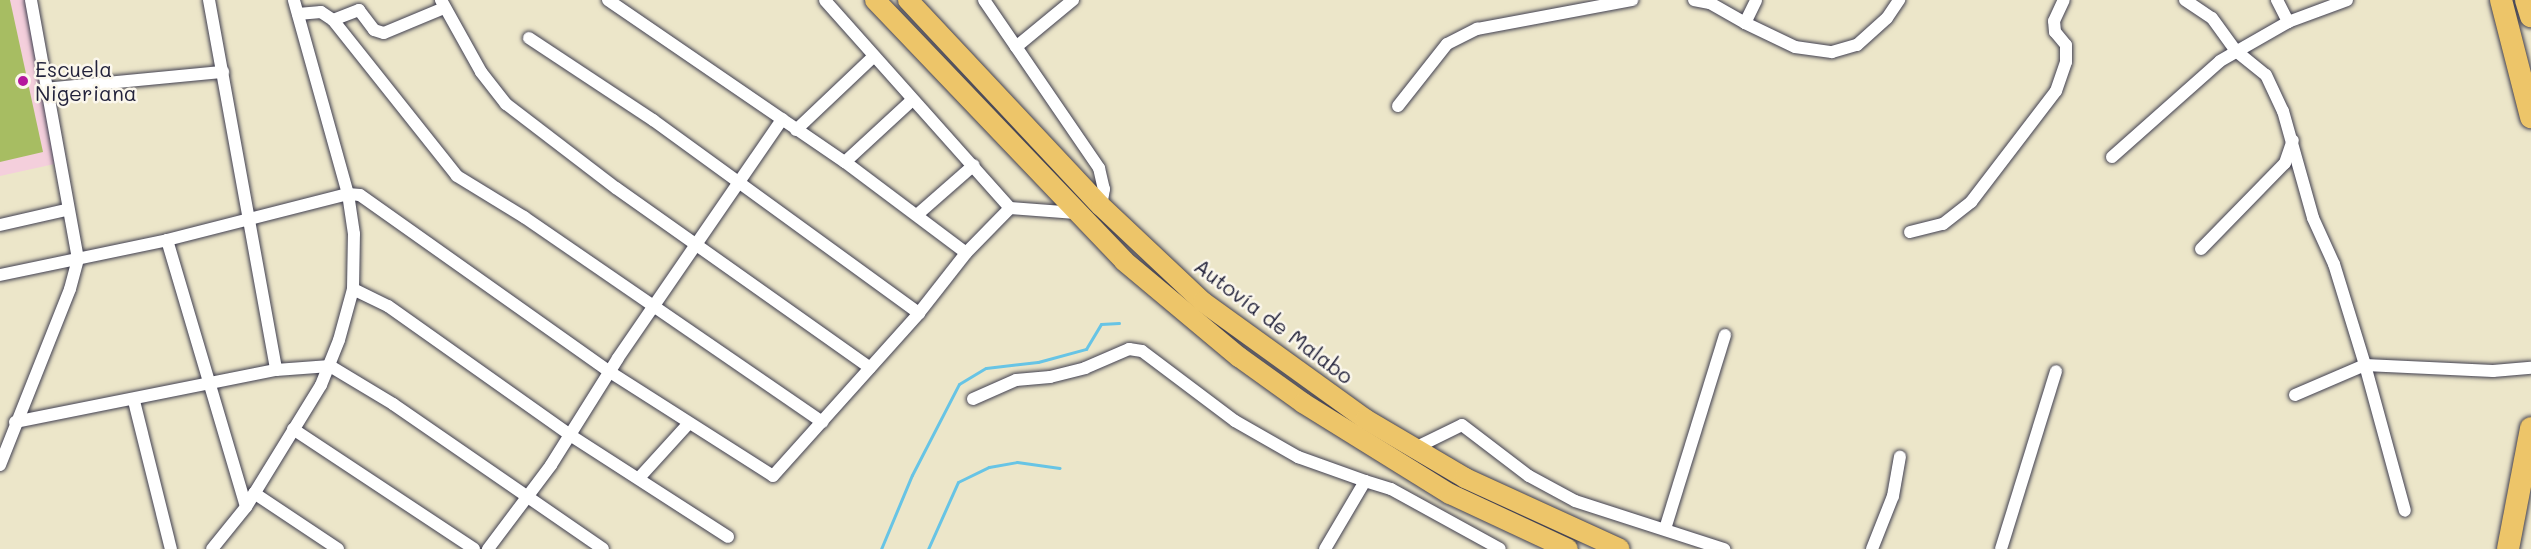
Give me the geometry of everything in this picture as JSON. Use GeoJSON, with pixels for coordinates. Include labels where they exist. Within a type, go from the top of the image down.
{"type":"FeatureCollection","features":[{"type":"Feature","properties":{"kind":"highway"},"geometry":{"type":"LineString","coordinates":[[2501,0],[2531,117]]}},
{"type":"Feature","properties":{"kind":"highway"},"geometry":{"type":"LineString","coordinates":[[2508,549],[2531,428]]}},
{"type":"Feature","properties":{"kind":"main road"},"geometry":{"type":"LineString","coordinates":[[874,0],[1076,213],[1169,300],[1303,403],[1450,494],[1568,549]]}},
{"type":"Feature","properties":{"kind":"main road","name":"Autovía de Malabo"},"geometry":{"type":"LineString","coordinates":[[908,0],[1101,206],[1203,302],[1356,412],[1465,478],[1620,549]]}},
{"type":"Feature","properties":{"kind":"street"},"geometry":{"type":"LineString","coordinates":[[0,465],[15,422],[63,309],[78,259],[66,210],[31,0]]}},
{"type":"Feature","properties":{"kind":"street"},"geometry":{"type":"LineString","coordinates":[[209,0],[276,370]]}},
{"type":"Feature","properties":{"kind":"street"},"geometry":{"type":"LineString","coordinates":[[212,549],[246,507],[330,366],[353,289],[354,234],[348,194],[294,0]]}},
{"type":"Feature","properties":{"kind":"street"},"geometry":{"type":"LineString","coordinates":[[608,0],[845,162],[918,214],[966,253]]}},
{"type":"Feature","properties":{"kind":"street"},"geometry":{"type":"LineString","coordinates":[[825,0],[911,101],[974,165],[1010,208],[1076,213]]}},
{"type":"Feature","properties":{"kind":"street"},"geometry":{"type":"LineString","coordinates":[[984,0],[1099,168],[1104,189],[1101,206]]}},
{"type":"Feature","properties":{"kind":"street"},"geometry":{"type":"LineString","coordinates":[[1016,47],[1073,0]]}},
{"type":"Feature","properties":{"kind":"street"},"geometry":{"type":"LineString","coordinates":[[1398,106],[1447,44],[1477,29],[1632,0]]}},
{"type":"Feature","properties":{"kind":"street"},"geometry":{"type":"LineString","coordinates":[[1694,0],[1711,2],[1745,23],[1796,47],[1832,52],[1857,45],[1887,18],[1899,0]]}},
{"type":"Feature","properties":{"kind":"street"},"geometry":{"type":"LineString","coordinates":[[1745,23],[1756,0]]}},
{"type":"Feature","properties":{"kind":"street"},"geometry":{"type":"LineString","coordinates":[[1910,232],[1943,224],[1971,202],[2056,91],[2066,62],[2066,45],[2055,32],[2054,21],[2064,0]]}},
{"type":"Feature","properties":{"kind":"street"},"geometry":{"type":"LineString","coordinates":[[2185,0],[2212,18],[2236,51],[2266,75],[2293,140],[2313,218],[2334,264],[2366,364],[2405,510]]}},
{"type":"Feature","properties":{"kind":"street"},"geometry":{"type":"LineString","coordinates":[[2277,0],[2288,22]]}},
{"type":"Feature","properties":{"kind":"street"},"geometry":{"type":"LineString","coordinates":[[2112,157],[2236,51],[2288,22],[2347,0]]}},
{"type":"Feature","properties":{"kind":"street"},"geometry":{"type":"LineString","coordinates":[[333,20],[359,10],[374,30],[384,33],[442,4],[481,72],[506,104],[870,368]]}},
{"type":"Feature","properties":{"kind":"street"},"geometry":{"type":"LineString","coordinates":[[298,14],[321,12],[333,20],[457,176],[655,307],[822,422]]}},
{"type":"Feature","properties":{"kind":"street"},"geometry":{"type":"LineString","coordinates":[[529,38],[738,181],[919,313]]}},
{"type":"Feature","properties":{"kind":"street"},"geometry":{"type":"LineString","coordinates":[[796,130],[873,57]]}},
{"type":"Feature","properties":{"kind":"street"},"geometry":{"type":"LineString","coordinates":[[45,89],[223,72]]}},
{"type":"Feature","properties":{"kind":"street"},"geometry":{"type":"LineString","coordinates":[[845,162],[911,101]]}},
{"type":"Feature","properties":{"kind":"street"},"geometry":{"type":"LineString","coordinates":[[488,549],[570,435],[738,181],[782,119]]}},
{"type":"Feature","properties":{"kind":"street"},"geometry":{"type":"LineString","coordinates":[[2201,249],[2285,163],[2293,140]]}},
{"type":"Feature","properties":{"kind":"street"},"geometry":{"type":"LineString","coordinates":[[918,214],[974,165]]}},
{"type":"Feature","properties":{"kind":"street"},"geometry":{"type":"LineString","coordinates":[[0,275],[167,240],[248,216],[348,194],[378,206],[610,372],[773,476],[919,313],[966,253],[1010,208]]}},
{"type":"Feature","properties":{"kind":"street"},"geometry":{"type":"LineString","coordinates":[[0,225],[66,210]]}},
{"type":"Feature","properties":{"kind":"street"},"geometry":{"type":"LineString","coordinates":[[167,240],[207,387],[246,507]]}},
{"type":"Feature","properties":{"kind":"street"},"geometry":{"type":"LineString","coordinates":[[353,289],[388,306],[570,435],[728,537]]}},
{"type":"Feature","properties":{"kind":"street"},"geometry":{"type":"LineString","coordinates":[[1665,529],[1725,335]]}},
{"type":"Feature","properties":{"kind":"street"},"geometry":{"type":"LineString","coordinates":[[973,399],[1016,380],[1050,377],[1085,368],[1129,349],[1142,351],[1235,421],[1280,447],[1365,481],[1392,489],[1500,549]]}},
{"type":"Feature","properties":{"kind":"street"},"geometry":{"type":"LineString","coordinates":[[2295,395],[2366,364],[2493,371],[2531,368]]}},
{"type":"Feature","properties":{"kind":"street"},"geometry":{"type":"LineString","coordinates":[[15,422],[207,387],[276,370],[330,366],[393,404],[603,549]]}},
{"type":"Feature","properties":{"kind":"street"},"geometry":{"type":"LineString","coordinates":[[2001,549],[2056,371]]}},
{"type":"Feature","properties":{"kind":"street"},"geometry":{"type":"LineString","coordinates":[[134,401],[171,549]]}},
{"type":"Feature","properties":{"kind":"street"},"geometry":{"type":"LineString","coordinates":[[639,478],[689,423]]}},
{"type":"Feature","properties":{"kind":"street"},"geometry":{"type":"LineString","coordinates":[[1415,448],[1462,425],[1542,484],[1575,501],[1724,549]]}},
{"type":"Feature","properties":{"kind":"street"},"geometry":{"type":"LineString","coordinates":[[293,429],[474,549]]}},
{"type":"Feature","properties":{"kind":"street"},"geometry":{"type":"LineString","coordinates":[[1872,549],[1893,496],[1900,457]]}},
{"type":"Feature","properties":{"kind":"street"},"geometry":{"type":"LineString","coordinates":[[1325,549],[1365,481]]}},
{"type":"Feature","properties":{"kind":"street"},"geometry":{"type":"LineString","coordinates":[[254,493],[338,549]]}},
{"type":"Feature","properties":{"kind":"shaded area","name":"Escuela Nigeriana"},"geometry":{"type":"Polygon","coordinates":[[[0,0],[33,0],[59,163],[0,176],[0,0]]]}},
{"type":"Feature","properties":{"kind":"green space"},"geometry":{"type":"Polygon","coordinates":[[[0,0],[10,0],[43,152],[0,162],[0,0]]]}},
{"type":"Feature","properties":{"kind":"waterway"},"geometry":{"type":"LineString","coordinates":[[881,549],[912,475],[959,384],[986,368],[1038,362],[1086,349],[1101,324],[1119,323]]}},
{"type":"Feature","properties":{"kind":"waterway"},"geometry":{"type":"LineString","coordinates":[[928,549],[958,482],[989,467],[1017,462],[1060,468]]}},
{"type":"Feature","properties":{"kind":"place","name":"Escuela Nigeriana"},"geometry":{"type":"Point","coordinates":[23,81]}}]}
